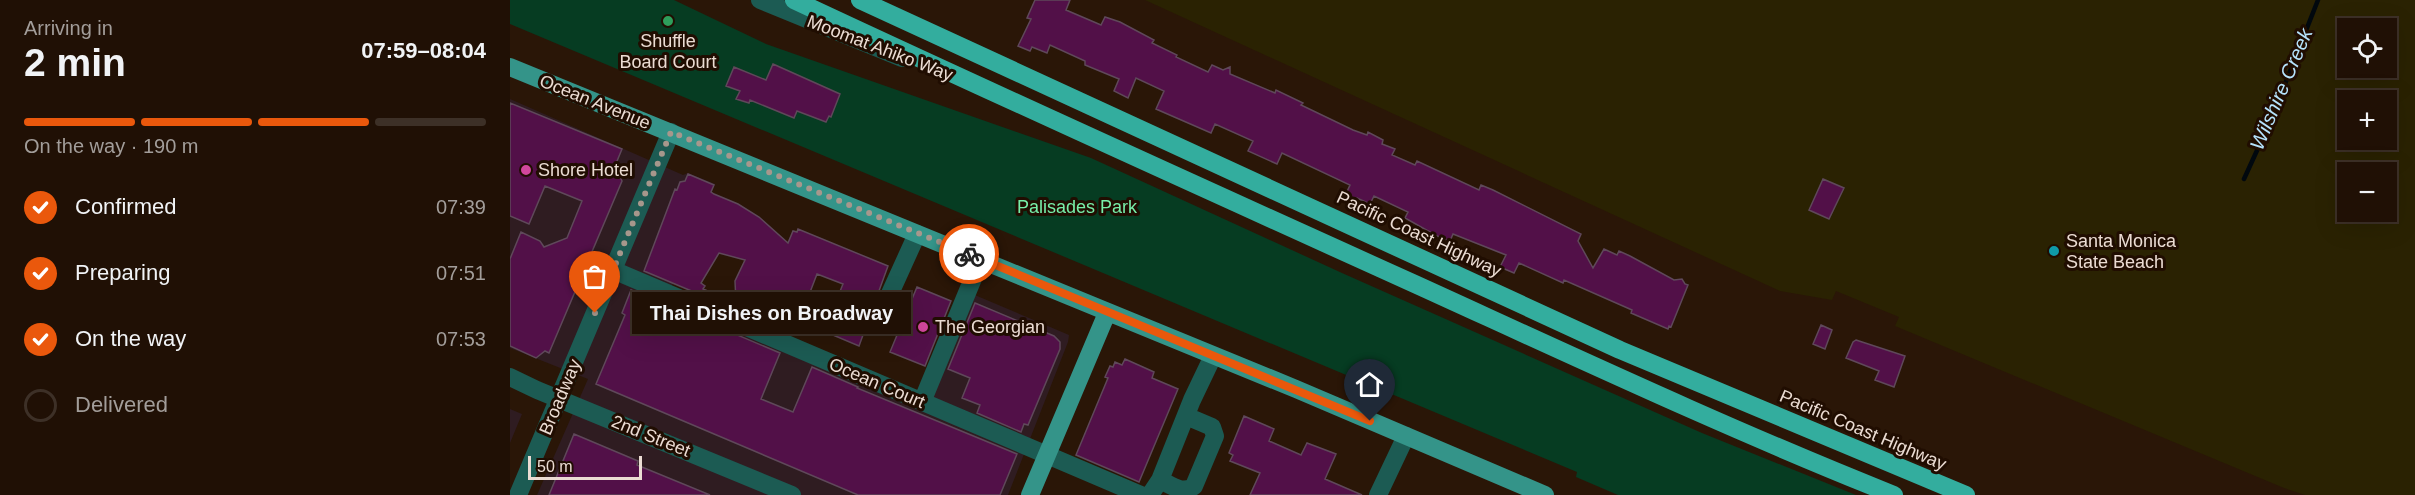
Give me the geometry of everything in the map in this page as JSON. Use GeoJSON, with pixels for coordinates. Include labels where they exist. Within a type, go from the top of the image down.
{"type":"FeatureCollection","features":[{"type":"Feature","properties":{"kind":"highway"},"geometry":{"type":"LineString","coordinates":[[794,0],[967,82],[1713,419],[1894,495]]}},
{"type":"Feature","properties":{"kind":"highway","name":"Pacific Coast Highway"},"geometry":{"type":"LineString","coordinates":[[860,0],[1620,350],[1966,495]]}},
{"type":"Feature","properties":{"kind":"main road","name":"Ocean Avenue"},"geometry":{"type":"LineString","coordinates":[[510,67],[981,259],[1542,494]]}},
{"type":"Feature","properties":{"kind":"main road"},"geometry":{"type":"LineString","coordinates":[[1030,495],[1107,313]]}},
{"type":"Feature","properties":{"kind":"street","name":"Moomat Ahiko Way"},"geometry":{"type":"LineString","coordinates":[[760,0],[855,40],[967,82]]}},
{"type":"Feature","properties":{"kind":"street","name":"Broadway"},"geometry":{"type":"LineString","coordinates":[[518,495],[671,132]]}},
{"type":"Feature","properties":{"kind":"street"},"geometry":{"type":"LineString","coordinates":[[884,309],[917,234]]}},
{"type":"Feature","properties":{"kind":"street"},"geometry":{"type":"LineString","coordinates":[[922,402],[981,259]]}},
{"type":"Feature","properties":{"kind":"street","name":"Ocean Court"},"geometry":{"type":"LineString","coordinates":[[613,270],[1141,495]]}},
{"type":"Feature","properties":{"kind":"street"},"geometry":{"type":"LineString","coordinates":[[1186,416],[1212,427],[1215,431],[1194,486],[1185,491],[1155,487],[1186,416],[1213,356]]}},
{"type":"Feature","properties":{"kind":"street","name":"2nd Street"},"geometry":{"type":"LineString","coordinates":[[510,376],[559,399],[792,495]]}},
{"type":"Feature","properties":{"kind":"street"},"geometry":{"type":"LineString","coordinates":[[1378,495],[1406,436]]}},
{"type":"Feature","properties":{"kind":"shaded area"},"geometry":{"type":"Polygon","coordinates":[[[510,99],[683,175],[688,173],[715,184],[671,288],[918,391],[963,290],[1069,335],[1008,495],[537,495],[588,379],[510,348],[510,99]]]}},
{"type":"Feature","properties":{"kind":"shaded area"},"geometry":{"type":"Polygon","coordinates":[[[510,409],[522,414],[510,443],[510,409]]]}},
{"type":"Feature","properties":{"kind":"green space","name":"Palisades Park"},"geometry":{"type":"Polygon","coordinates":[[[510,0],[674,0],[766,44],[1091,158],[1342,273],[1702,433],[1856,495],[1618,495],[1576,477],[1577,472],[510,24],[510,0]]]}},
{"type":"Feature","properties":{"kind":"sand","name":"Santa Monica State Beach"},"geometry":{"type":"Polygon","coordinates":[[[1145,0],[2415,0],[2415,495],[2305,495],[2284,488],[1895,326],[1899,317],[1836,291],[1832,300],[1780,291],[1145,0]]]}},
{"type":"Feature","properties":{"kind":"building"},"geometry":{"type":"Polygon","coordinates":[[[1035,0],[1070,0],[1066,10],[1101,25],[1105,17],[1120,22],[1154,40],[1152,43],[1177,55],[1176,57],[1208,72],[1212,65],[1223,70],[1230,67],[1230,74],[1275,93],[1276,90],[1353,130],[1367,135],[1368,132],[1383,140],[1382,144],[1395,149],[1392,155],[1415,165],[1417,161],[1479,190],[1481,185],[1493,190],[1581,234],[1578,241],[1593,268],[1604,249],[1617,255],[1619,251],[1674,280],[1682,279],[1688,285],[1671,327],[1669,326],[1668,329],[1631,313],[1632,310],[1519,263],[1514,273],[1500,267],[1506,255],[1453,234],[1450,241],[1437,236],[1405,218],[1408,212],[1374,196],[1370,204],[1345,196],[1350,185],[1282,153],[1277,164],[1248,151],[1253,141],[1215,124],[1211,133],[1156,109],[1164,91],[1136,78],[1128,98],[1114,91],[1119,79],[1085,65],[1085,61],[1050,45],[1047,53],[1032,47],[1030,51],[1018,46],[1031,19],[1027,18],[1035,0]]]}},
{"type":"Feature","properties":{"kind":"building"},"geometry":{"type":"Polygon","coordinates":[[[773,64],[840,94],[831,117],[829,116],[826,122],[797,111],[794,118],[750,100],[749,103],[736,99],[740,91],[726,86],[734,67],[766,80],[773,64]]]}},
{"type":"Feature","properties":{"kind":"building"},"geometry":{"type":"Polygon","coordinates":[[[510,103],[622,149],[615,166],[622,181],[549,353],[545,351],[536,358],[510,346],[510,259],[521,232],[540,241],[544,247],[567,238],[582,201],[545,186],[529,224],[510,216],[510,103]]]}},
{"type":"Feature","properties":{"kind":"building"},"geometry":{"type":"Polygon","coordinates":[[[688,174],[714,185],[711,192],[738,204],[759,217],[788,243],[793,231],[797,232],[798,229],[888,266],[859,346],[745,298],[739,311],[644,271],[675,189],[677,190],[680,182],[685,181],[688,174]],[[719,253],[701,283],[705,286],[703,289],[736,303],[735,281],[745,260],[719,253]],[[817,274],[807,300],[832,311],[843,284],[817,274]]]}},
{"type":"Feature","properties":{"kind":"building"},"geometry":{"type":"Polygon","coordinates":[[[1823,179],[1844,188],[1829,219],[1809,210],[1823,179]]]}},
{"type":"Feature","properties":{"kind":"building","name":"The Georgian"},"geometry":{"type":"Polygon","coordinates":[[[917,287],[951,301],[925,366],[890,352],[917,287]]]}},
{"type":"Feature","properties":{"kind":"building"},"geometry":{"type":"Polygon","coordinates":[[[631,290],[780,353],[761,399],[793,412],[812,367],[1017,454],[1000,495],[858,495],[596,384],[625,315],[622,313],[631,290]]]}},
{"type":"Feature","properties":{"kind":"building"},"geometry":{"type":"Polygon","coordinates":[[[975,303],[1054,336],[1060,342],[1060,349],[1028,425],[1024,424],[1021,432],[977,413],[980,405],[962,398],[970,378],[948,369],[975,303]]]}},
{"type":"Feature","properties":{"kind":"building"},"geometry":{"type":"Polygon","coordinates":[[[1821,325],[1832,330],[1825,349],[1813,344],[1821,325]]]}},
{"type":"Feature","properties":{"kind":"building"},"geometry":{"type":"Polygon","coordinates":[[[1856,340],[1905,356],[1894,387],[1875,380],[1879,371],[1846,358],[1856,340]]]}},
{"type":"Feature","properties":{"kind":"building"},"geometry":{"type":"Polygon","coordinates":[[[1125,359],[1154,372],[1152,378],[1178,389],[1139,482],[1076,455],[1108,378],[1105,377],[1110,366],[1113,367],[1115,362],[1122,365],[1125,359]]]}},
{"type":"Feature","properties":{"kind":"building"},"geometry":{"type":"Polygon","coordinates":[[[1244,416],[1274,429],[1269,441],[1301,455],[1307,443],[1336,454],[1325,479],[1362,495],[1250,495],[1260,473],[1230,461],[1233,455],[1229,453],[1244,416]]]}},
{"type":"Feature","properties":{"kind":"building"},"geometry":{"type":"Polygon","coordinates":[[[574,434],[638,461],[637,465],[710,495],[549,495],[574,434]]]}},
{"type":"Feature","properties":{"kind":"waterway","name":"Wilshire Creek"},"geometry":{"type":"LineString","coordinates":[[2244,179],[2270,122],[2318,0]]}},
{"type":"Feature","properties":{"kind":"way so far"},"geometry":{"type":"LineString","coordinates":[[595,313],[671,132],[969,254]]}},
{"type":"Feature","properties":{"kind":"place","name":"Shuffle Board Court"},"geometry":{"type":"Point","coordinates":[668,21]}},
{"type":"Feature","properties":{"kind":"place","name":"Shore Hotel"},"geometry":{"type":"Point","coordinates":[526,170]}},
{"type":"Feature","properties":{"kind":"place","name":"Santa Monica State Beach"},"geometry":{"type":"Point","coordinates":[2054,251]}},
{"type":"Feature","properties":{"kind":"place","name":"Thai Dishes on Broadway"},"geometry":{"type":"Point","coordinates":[595,313]}},
{"type":"Feature","properties":{"kind":"place","name":"The Georgian"},"geometry":{"type":"Point","coordinates":[923,327]}},
{"type":"Feature","properties":{"kind":"route"},"geometry":{"type":"LineString","coordinates":[[969,254],[1370,421]]}}]}
